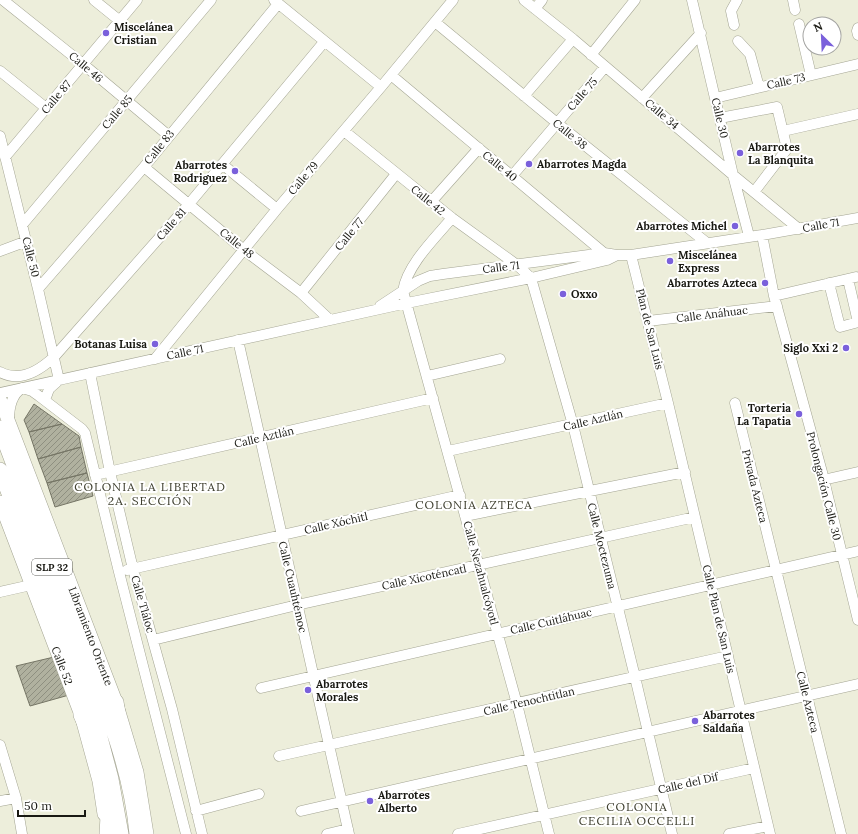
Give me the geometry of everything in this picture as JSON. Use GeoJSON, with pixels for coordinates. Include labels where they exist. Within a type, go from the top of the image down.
{"type":"FeatureCollection","features":[{"type":"Feature","properties":{"kind":"highway","name":"Libramiento Oriente"},"geometry":{"type":"LineString","coordinates":[[3,421],[99,709],[121,834]]}},
{"type":"Feature","properties":{"kind":"highway","name":"Libramiento Oriente"},"geometry":{"type":"LineString","coordinates":[[0,470],[127,775],[137,834]]}},
{"type":"Feature","properties":{"kind":"highway"},"geometry":{"type":"LineString","coordinates":[[107,834],[111,779]]}},
{"type":"Feature","properties":{"kind":"main road","name":"Libramiento Oriente"},"geometry":{"type":"LineString","coordinates":[[0,399],[3,421]]}},
{"type":"Feature","properties":{"kind":"main road","name":"Calle 52"},"geometry":{"type":"LineString","coordinates":[[0,502],[31,585],[99,709],[99,781],[107,834]]}},
{"type":"Feature","properties":{"kind":"main road","name":"Libramiento Oriente"},"geometry":{"type":"LineString","coordinates":[[99,709],[138,772],[147,834]]}},
{"type":"Feature","properties":{"kind":"street","name":"Calle 46"},"geometry":{"type":"LineString","coordinates":[[3,0],[83,64],[168,136]]}},
{"type":"Feature","properties":{"kind":"street"},"geometry":{"type":"LineString","coordinates":[[94,0],[120,21]]}},
{"type":"Feature","properties":{"kind":"street","name":"Calle 87"},"geometry":{"type":"LineString","coordinates":[[5,157],[136,0]]}},
{"type":"Feature","properties":{"kind":"street","name":"Calle 85"},"geometry":{"type":"LineString","coordinates":[[22,225],[211,0]]}},
{"type":"Feature","properties":{"kind":"street","name":"Calle 79"},"geometry":{"type":"LineString","coordinates":[[155,359],[277,209],[453,0]]}},
{"type":"Feature","properties":{"kind":"street","name":"Calle 34"},"geometry":{"type":"LineString","coordinates":[[524,0],[573,39],[733,175],[799,228]]}},
{"type":"Feature","properties":{"kind":"street"},"geometry":{"type":"LineString","coordinates":[[535,9],[542,0]]}},
{"type":"Feature","properties":{"kind":"street"},"geometry":{"type":"LineString","coordinates":[[591,55],[635,0]]}},
{"type":"Feature","properties":{"kind":"street","name":"Calle 30"},"geometry":{"type":"LineString","coordinates":[[692,0],[701,33],[733,175],[749,236]]}},
{"type":"Feature","properties":{"kind":"street"},"geometry":{"type":"LineString","coordinates":[[734,25],[732,11],[737,0]]}},
{"type":"Feature","properties":{"kind":"street"},"geometry":{"type":"LineString","coordinates":[[276,2],[381,87]]}},
{"type":"Feature","properties":{"kind":"street","name":"Calle 83"},"geometry":{"type":"LineString","coordinates":[[38,289],[144,167],[276,2]]}},
{"type":"Feature","properties":{"kind":"street","name":"Calle 38"},"geometry":{"type":"LineString","coordinates":[[434,22],[707,243]]}},
{"type":"Feature","properties":{"kind":"street"},"geometry":{"type":"LineString","coordinates":[[798,24],[811,75]]}},
{"type":"Feature","properties":{"kind":"street"},"geometry":{"type":"LineString","coordinates":[[858,28],[858,35]]}},
{"type":"Feature","properties":{"kind":"street"},"geometry":{"type":"LineString","coordinates":[[642,98],[701,33]]}},
{"type":"Feature","properties":{"kind":"street"},"geometry":{"type":"LineString","coordinates":[[524,96],[573,39]]}},
{"type":"Feature","properties":{"kind":"street"},"geometry":{"type":"LineString","coordinates":[[738,41],[750,54],[759,87]]}},
{"type":"Feature","properties":{"kind":"street","name":"Calle 81"},"geometry":{"type":"LineString","coordinates":[[0,372],[10,376],[26,375],[35,372],[54,357],[189,204],[324,42]]}},
{"type":"Feature","properties":{"kind":"street","name":"Calle 73"},"geometry":{"type":"LineString","coordinates":[[715,98],[858,64]]}},
{"type":"Feature","properties":{"kind":"street","name":"Calle 75"},"geometry":{"type":"LineString","coordinates":[[512,176],[605,67]]}},
{"type":"Feature","properties":{"kind":"street"},"geometry":{"type":"LineString","coordinates":[[0,71],[46,108]]}},
{"type":"Feature","properties":{"kind":"street","name":"Calle 40"},"geometry":{"type":"LineString","coordinates":[[390,75],[479,148],[605,257]]}},
{"type":"Feature","properties":{"kind":"street"},"geometry":{"type":"LineString","coordinates":[[720,118],[777,107],[787,150],[754,192]]}},
{"type":"Feature","properties":{"kind":"street"},"geometry":{"type":"LineString","coordinates":[[783,132],[858,114]]}},
{"type":"Feature","properties":{"kind":"street","name":"Calle 42"},"geometry":{"type":"LineString","coordinates":[[344,131],[431,202],[517,265]]}},
{"type":"Feature","properties":{"kind":"street","name":"Calle 50"},"geometry":{"type":"LineString","coordinates":[[0,136],[5,157],[5,175],[27,241],[59,380]]}},
{"type":"Feature","properties":{"kind":"street"},"geometry":{"type":"LineString","coordinates":[[431,202],[479,148]]}},
{"type":"Feature","properties":{"kind":"street"},"geometry":{"type":"LineString","coordinates":[[222,164],[277,209]]}},
{"type":"Feature","properties":{"kind":"street","name":"Calle 48"},"geometry":{"type":"LineString","coordinates":[[144,167],[244,250],[301,294],[330,320]]}},
{"type":"Feature","properties":{"kind":"street","name":"Calle 77"},"geometry":{"type":"LineString","coordinates":[[301,294],[396,174]]}},
{"type":"Feature","properties":{"kind":"street"},"geometry":{"type":"LineString","coordinates":[[403,290],[405,281],[413,266],[452,218]]}},
{"type":"Feature","properties":{"kind":"street","name":"Calle 71"},"geometry":{"type":"LineString","coordinates":[[370,312],[388,302],[403,290],[430,276],[517,265],[617,255],[631,255],[762,235],[858,218]]}},
{"type":"Feature","properties":{"kind":"street","name":"Prolongación Calle 30"},"geometry":{"type":"LineString","coordinates":[[762,235],[776,306],[823,480],[858,620]]}},
{"type":"Feature","properties":{"kind":"street"},"geometry":{"type":"LineString","coordinates":[[0,251],[27,241]]}},
{"type":"Feature","properties":{"kind":"street","name":"Plan de San Luis"},"geometry":{"type":"LineString","coordinates":[[631,255],[668,403]]}},
{"type":"Feature","properties":{"kind":"street","name":"Calle 71"},"geometry":{"type":"LineString","coordinates":[[0,393],[406,303],[531,278],[605,257]]}},
{"type":"Feature","properties":{"kind":"street"},"geometry":{"type":"LineString","coordinates":[[517,265],[531,278]]}},
{"type":"Feature","properties":{"kind":"street","name":"Calle Moctezuma"},"geometry":{"type":"LineString","coordinates":[[531,278],[573,425],[672,834]]}},
{"type":"Feature","properties":{"kind":"street"},"geometry":{"type":"LineString","coordinates":[[774,296],[829,283],[852,278],[858,322],[840,327],[829,283]]}},
{"type":"Feature","properties":{"kind":"street","name":"Calle Nezahualcóyotl"},"geometry":{"type":"LineString","coordinates":[[403,290],[498,633],[531,758],[549,834]]}},
{"type":"Feature","properties":{"kind":"street","name":"Calle Anáhuac"},"geometry":{"type":"LineString","coordinates":[[648,321],[776,306]]}},
{"type":"Feature","properties":{"kind":"street","name":"Calle Cuauhtémoc"},"geometry":{"type":"LineString","coordinates":[[238,340],[348,832]]}},
{"type":"Feature","properties":{"kind":"street"},"geometry":{"type":"LineString","coordinates":[[427,376],[500,359]]}},
{"type":"Feature","properties":{"kind":"street","name":"Calle Tláloc"},"geometry":{"type":"LineString","coordinates":[[90,373],[110,472],[133,569],[172,709],[202,834]]}},
{"type":"Feature","properties":{"kind":"street"},"geometry":{"type":"LineString","coordinates":[[45,400],[49,388],[59,380]]}},
{"type":"Feature","properties":{"kind":"street"},"geometry":{"type":"LineString","coordinates":[[3,421],[16,393],[22,388]]}},
{"type":"Feature","properties":{"kind":"street","name":"Calle Tláloc"},"geometry":{"type":"LineString","coordinates":[[22,388],[45,400],[85,433],[186,834]]}},
{"type":"Feature","properties":{"kind":"street","name":"Calle Aztlán"},"geometry":{"type":"LineString","coordinates":[[95,475],[433,398]]}},
{"type":"Feature","properties":{"kind":"street","name":"Calle Aztlán"},"geometry":{"type":"LineString","coordinates":[[448,451],[573,425],[668,403]]}},
{"type":"Feature","properties":{"kind":"street","name":"Calle Plan de San Luis"},"geometry":{"type":"LineString","coordinates":[[668,403],[769,830]]}},
{"type":"Feature","properties":{"kind":"street","name":"Privada Azteca"},"geometry":{"type":"LineString","coordinates":[[735,403],[776,569]]}},
{"type":"Feature","properties":{"kind":"street"},"geometry":{"type":"LineString","coordinates":[[465,516],[685,472]]}},
{"type":"Feature","properties":{"kind":"street"},"geometry":{"type":"LineString","coordinates":[[823,480],[858,472]]}},
{"type":"Feature","properties":{"kind":"street","name":"Calle Xóchitl"},"geometry":{"type":"LineString","coordinates":[[119,572],[460,495]]}},
{"type":"Feature","properties":{"kind":"street","name":"Calle Xicoténcatl"},"geometry":{"type":"LineString","coordinates":[[154,640],[297,605],[695,517]]}},
{"type":"Feature","properties":{"kind":"street","name":"Calle Cuitláhuac"},"geometry":{"type":"LineString","coordinates":[[261,688],[858,551]]}},
{"type":"Feature","properties":{"kind":"street","name":"Calle Azteca"},"geometry":{"type":"LineString","coordinates":[[776,569],[841,834]]}},
{"type":"Feature","properties":{"kind":"street"},"geometry":{"type":"LineString","coordinates":[[0,592],[31,585]]}},
{"type":"Feature","properties":{"kind":"street","name":"Calle Tenochtitlan"},"geometry":{"type":"LineString","coordinates":[[279,756],[728,656]]}},
{"type":"Feature","properties":{"kind":"street"},"geometry":{"type":"LineString","coordinates":[[301,811],[858,684]]}},
{"type":"Feature","properties":{"kind":"street"},"geometry":{"type":"LineString","coordinates":[[156,714],[172,709]]}},
{"type":"Feature","properties":{"kind":"street"},"geometry":{"type":"LineString","coordinates":[[0,746],[16,798],[22,834]]}},
{"type":"Feature","properties":{"kind":"street","name":"Calle del Dif"},"geometry":{"type":"LineString","coordinates":[[458,834],[754,768]]}},
{"type":"Feature","properties":{"kind":"street"},"geometry":{"type":"LineString","coordinates":[[171,774],[186,770]]}},
{"type":"Feature","properties":{"kind":"street"},"geometry":{"type":"LineString","coordinates":[[196,811],[259,794]]}},
{"type":"Feature","properties":{"kind":"street"},"geometry":{"type":"LineString","coordinates":[[0,801],[16,798]]}},
{"type":"Feature","properties":{"kind":"street"},"geometry":{"type":"LineString","coordinates":[[729,834],[769,830]]}},
{"type":"Feature","properties":{"kind":"street"},"geometry":{"type":"LineString","coordinates":[[327,834],[348,832]]}},
{"type":"Feature","properties":{"kind":"building"},"geometry":{"type":"Polygon","coordinates":[[[34,404],[62,424],[29,432],[24,420],[34,404]]]}},
{"type":"Feature","properties":{"kind":"building"},"geometry":{"type":"Polygon","coordinates":[[[62,424],[79,436],[81,447],[38,459],[29,432],[62,424]]]}},
{"type":"Feature","properties":{"kind":"building"},"geometry":{"type":"Polygon","coordinates":[[[81,447],[87,473],[47,483],[38,459],[81,447]]]}},
{"type":"Feature","properties":{"kind":"building"},"geometry":{"type":"Polygon","coordinates":[[[87,473],[93,496],[55,507],[47,483],[87,473]]]}},
{"type":"Feature","properties":{"kind":"building"},"geometry":{"type":"Polygon","coordinates":[[[54,657],[69,695],[30,706],[16,666],[54,657]]]}},
{"type":"Feature","properties":{"kind":"place","name":"Miscelánea Cristian"},"geometry":{"type":"Point","coordinates":[106,33]}},
{"type":"Feature","properties":{"kind":"place","name":"Abarrotes La Blanquita"},"geometry":{"type":"Point","coordinates":[740,153]}},
{"type":"Feature","properties":{"kind":"place","name":"Abarrotes Magda"},"geometry":{"type":"Point","coordinates":[529,164]}},
{"type":"Feature","properties":{"kind":"place","name":"Abarrotes Rodriguez"},"geometry":{"type":"Point","coordinates":[235,171]}},
{"type":"Feature","properties":{"kind":"place","name":"Abarrotes Michel"},"geometry":{"type":"Point","coordinates":[735,226]}},
{"type":"Feature","properties":{"kind":"place","name":"Miscelánea Express"},"geometry":{"type":"Point","coordinates":[670,261]}},
{"type":"Feature","properties":{"kind":"place","name":"Abarrotes Azteca"},"geometry":{"type":"Point","coordinates":[765,283]}},
{"type":"Feature","properties":{"kind":"place","name":"Oxxo"},"geometry":{"type":"Point","coordinates":[563,294]}},
{"type":"Feature","properties":{"kind":"place","name":"Botanas Luisa"},"geometry":{"type":"Point","coordinates":[155,344]}},
{"type":"Feature","properties":{"kind":"place","name":"Siglo Xxi 2"},"geometry":{"type":"Point","coordinates":[846,348]}},
{"type":"Feature","properties":{"kind":"place","name":"Torteria La Tapatia"},"geometry":{"type":"Point","coordinates":[799,414]}},
{"type":"Feature","properties":{"kind":"place","name":"Abarrotes Morales"},"geometry":{"type":"Point","coordinates":[308,690]}},
{"type":"Feature","properties":{"kind":"place","name":"Abarrotes Saldaña"},"geometry":{"type":"Point","coordinates":[695,721]}},
{"type":"Feature","properties":{"kind":"place","name":"Abarrotes Alberto"},"geometry":{"type":"Point","coordinates":[370,801]}},
{"type":"Feature","properties":{"kind":"district","name":"COLONIA LA LIBERTAD 2A. SECCIÓN"},"geometry":{"type":"Point","coordinates":[150,493]}},
{"type":"Feature","properties":{"kind":"district","name":"COLONIA AZTECA"},"geometry":{"type":"Point","coordinates":[474,504]}},
{"type":"Feature","properties":{"kind":"district","name":"COLONIA CECILIA OCCELLI"},"geometry":{"type":"Point","coordinates":[637,813]}}]}
